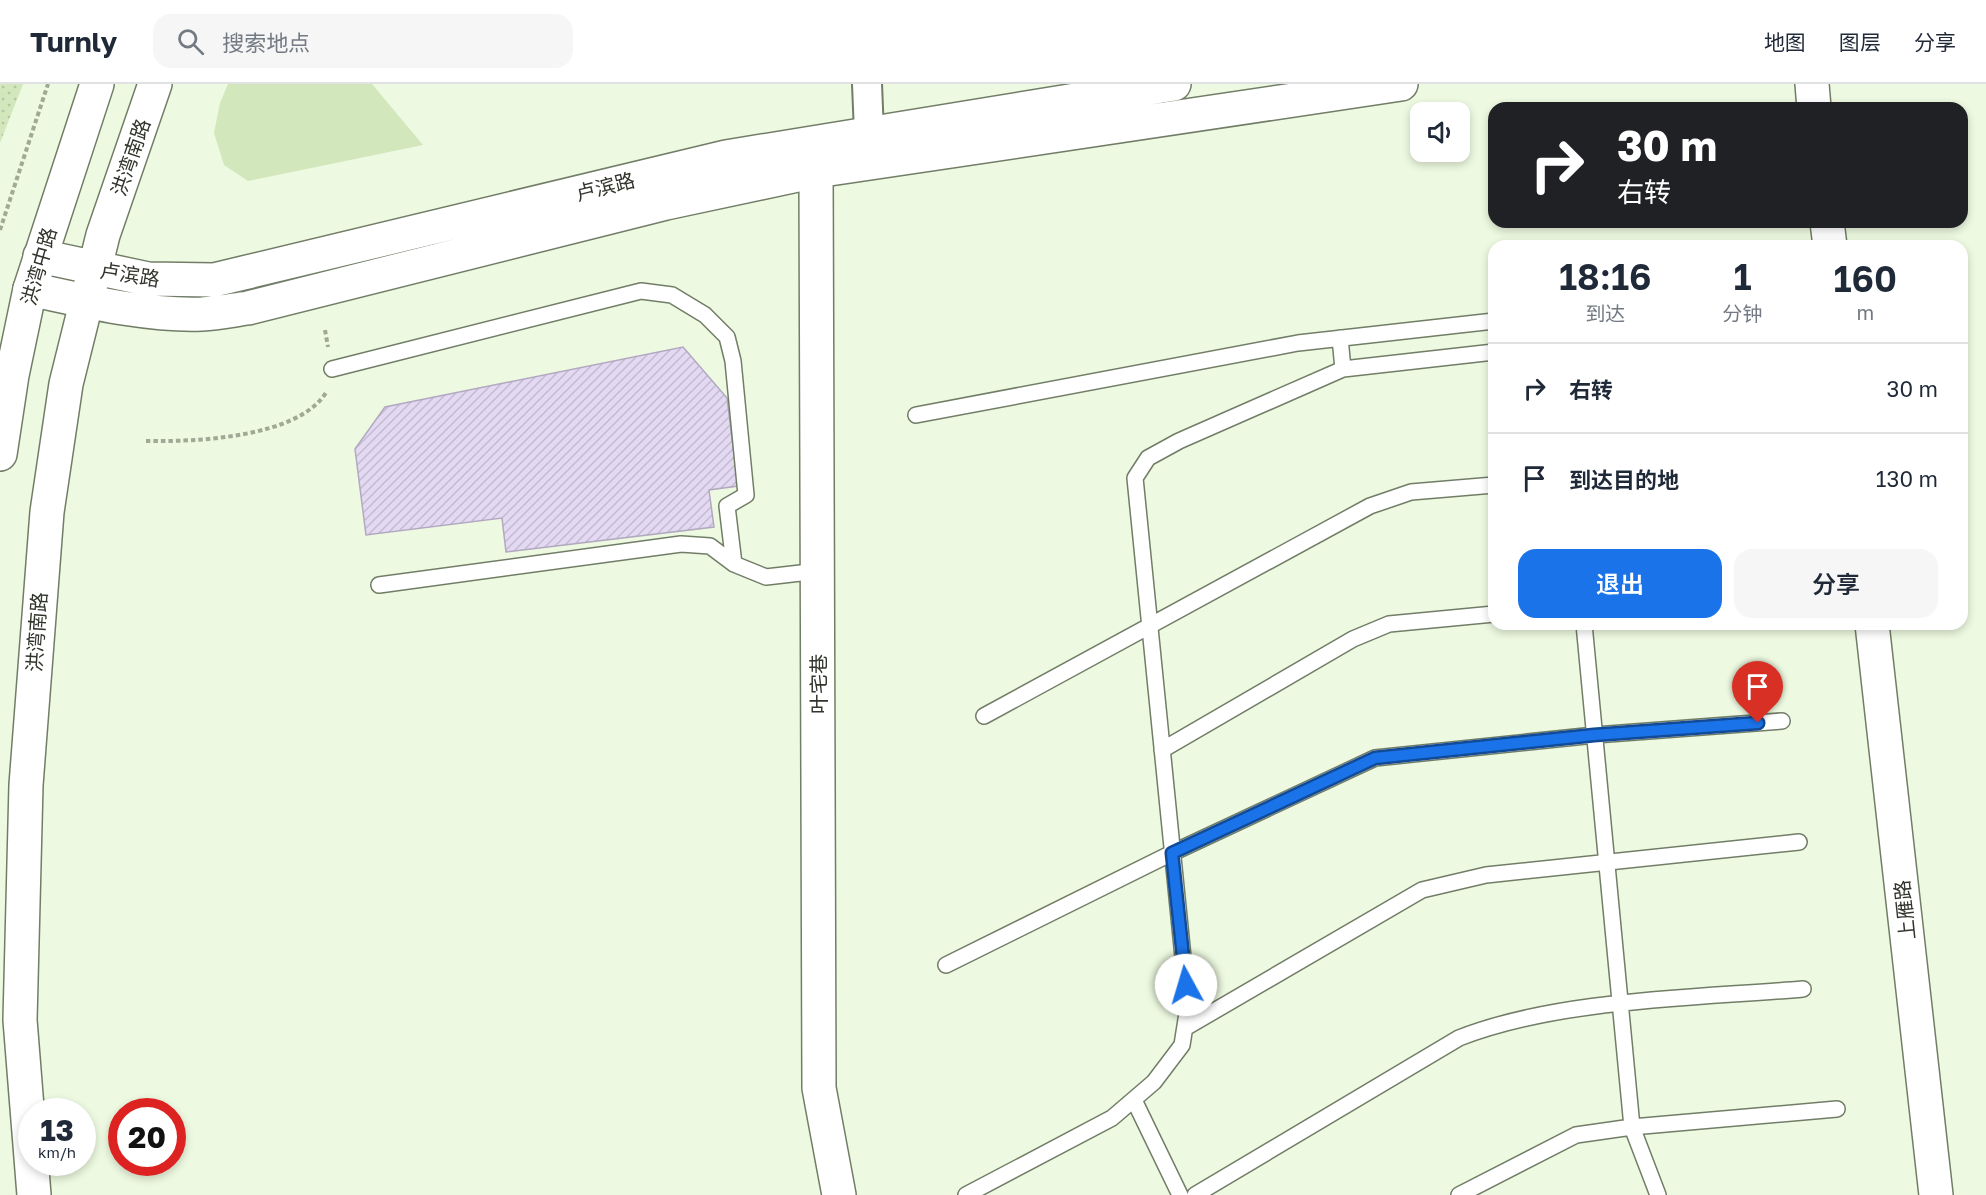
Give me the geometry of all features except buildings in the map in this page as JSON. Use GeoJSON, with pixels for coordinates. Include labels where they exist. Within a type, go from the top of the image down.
{"type":"FeatureCollection","features":[{"type":"Feature","properties":{"kind":"main road","name":"洪湾中路"},"geometry":{"type":"LineString","coordinates":[[0,454],[12,375],[30,290],[97,84]]}},
{"type":"Feature","properties":{"kind":"main road","name":"洪湾南路"},"geometry":{"type":"LineString","coordinates":[[34,1195],[20,1020],[26,785],[46,512],[66,384],[103,235],[155,84]]}},
{"type":"Feature","properties":{"kind":"main road","name":"卢滨路"},"geometry":{"type":"LineString","coordinates":[[40,256],[148,279],[214,280],[726,157],[1174,84]]}},
{"type":"Feature","properties":{"kind":"main road"},"geometry":{"type":"LineString","coordinates":[[30,290],[87,301],[170,312],[202,314],[248,308],[666,203],[816,171],[1401,84]]}},
{"type":"Feature","properties":{"kind":"main road"},"geometry":{"type":"LineString","coordinates":[[1812,84],[1814,102]]}},
{"type":"Feature","properties":{"kind":"main road","name":"叶宅巷"},"geometry":{"type":"LineString","coordinates":[[816,171],[819,1088],[839,1195]]}},
{"type":"Feature","properties":{"kind":"main road","name":"上雁路"},"geometry":{"type":"LineString","coordinates":[[1873,630],[1936,1195]]}},
{"type":"Feature","properties":{"kind":"street"},"geometry":{"type":"LineString","coordinates":[[867,84],[869,134]]}},
{"type":"Feature","properties":{"kind":"lane"},"geometry":{"type":"LineString","coordinates":[[332,369],[641,291],[672,295],[705,315],[727,337],[733,361],[746,495],[727,506],[734,564]]}},
{"type":"Feature","properties":{"kind":"lane"},"geometry":{"type":"LineString","coordinates":[[916,415],[1298,343],[1488,322]]}},
{"type":"Feature","properties":{"kind":"lane"},"geometry":{"type":"LineString","coordinates":[[1340,338],[1343,369]]}},
{"type":"Feature","properties":{"kind":"lane"},"geometry":{"type":"LineString","coordinates":[[966,1195],[1112,1118],[1154,1082],[1182,1045],[1188,1007],[1135,478],[1149,458],[1179,441],[1343,369],[1488,353]]}},
{"type":"Feature","properties":{"kind":"lane"},"geometry":{"type":"LineString","coordinates":[[984,716],[1370,506],[1412,492],[1488,486]]}},
{"type":"Feature","properties":{"kind":"lane"},"geometry":{"type":"LineString","coordinates":[[379,585],[681,544],[710,546],[734,564],[766,577],[818,571]]}},
{"type":"Feature","properties":{"kind":"lane"},"geometry":{"type":"LineString","coordinates":[[1162,750],[1353,639],[1389,624],[1488,615]]}},
{"type":"Feature","properties":{"kind":"lane"},"geometry":{"type":"LineString","coordinates":[[1585,630],[1632,1127],[1658,1195]]}},
{"type":"Feature","properties":{"kind":"lane"},"geometry":{"type":"LineString","coordinates":[[946,964],[1172,853],[1375,758],[1594,735],[1782,721]]}},
{"type":"Feature","properties":{"kind":"lane"},"geometry":{"type":"LineString","coordinates":[[1185,1028],[1422,890],[1486,875],[1799,842]]}},
{"type":"Feature","properties":{"kind":"lane"},"geometry":{"type":"LineString","coordinates":[[1195,1195],[1459,1038],[1496,1024],[1621,1005],[1803,989]]}},
{"type":"Feature","properties":{"kind":"lane"},"geometry":{"type":"LineString","coordinates":[[1134,1100],[1180,1195]]}},
{"type":"Feature","properties":{"kind":"lane"},"geometry":{"type":"LineString","coordinates":[[1459,1195],[1576,1135],[1632,1127],[1837,1109]]}},
{"type":"Feature","properties":{"kind":"path"},"geometry":{"type":"LineString","coordinates":[[0,230],[48,84]]}},
{"type":"Feature","properties":{"kind":"path"},"geometry":{"type":"LineString","coordinates":[[146,441],[228,436],[290,422],[321,402],[333,382],[325,330]]}},
{"type":"Feature","properties":{"kind":"green space"},"geometry":{"type":"Polygon","coordinates":[[[0,84],[23,84],[0,143],[0,84]]]}},
{"type":"Feature","properties":{"kind":"green space"},"geometry":{"type":"Polygon","coordinates":[[[228,84],[372,84],[423,145],[248,181],[224,165],[214,133],[220,103],[228,84]]]}},
{"type":"Feature","properties":{"kind":"route"},"geometry":{"type":"LineString","coordinates":[[1186,985],[1172,853],[1375,758],[1594,735],[1758,723]]}}]}
